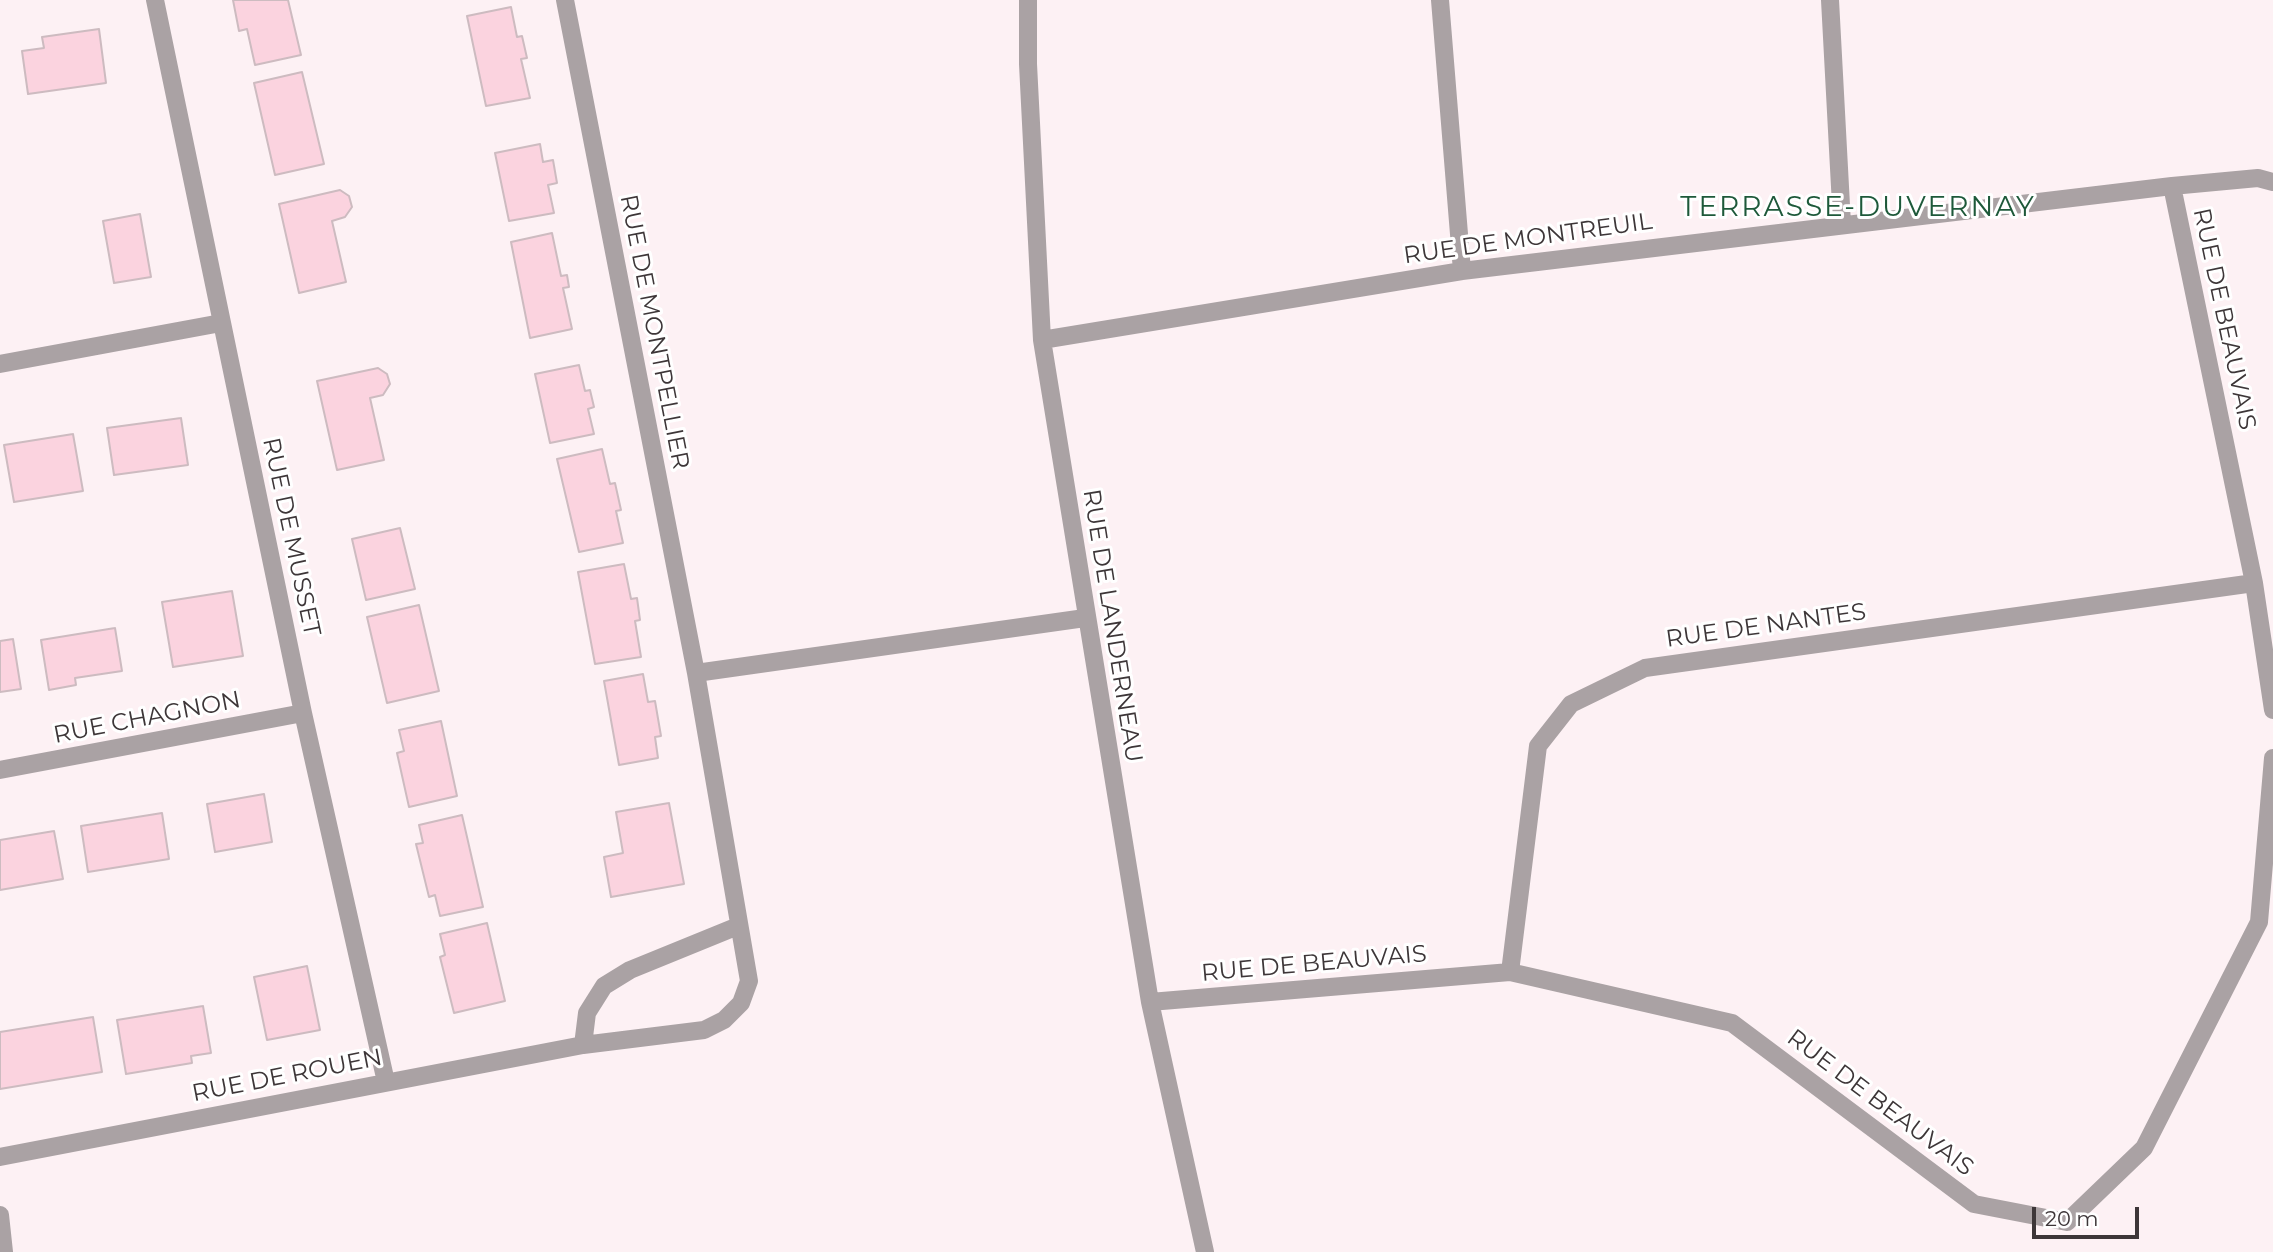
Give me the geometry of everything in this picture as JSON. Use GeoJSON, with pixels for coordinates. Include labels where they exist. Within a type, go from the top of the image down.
{"type":"FeatureCollection","features":[{"type":"Feature","properties":{"kind":"street","name":"RUE DE MUSSET"},"geometry":{"type":"LineString","coordinates":[[155,0],[303,713],[386,1082]]}},
{"type":"Feature","properties":{"kind":"street","name":"RUE DE MONTPELLIER"},"geometry":{"type":"LineString","coordinates":[[565,0],[696,673],[738,926]]}},
{"type":"Feature","properties":{"kind":"street","name":"RUE DE LANDERNEAU"},"geometry":{"type":"LineString","coordinates":[[1028,0],[1028,64],[1042,340],[1085,618],[1150,1002],[1205,1252]]}},
{"type":"Feature","properties":{"kind":"street"},"geometry":{"type":"LineString","coordinates":[[1440,0],[1462,271]]}},
{"type":"Feature","properties":{"kind":"street"},"geometry":{"type":"LineString","coordinates":[[1830,0],[1842,224]]}},
{"type":"Feature","properties":{"kind":"street","name":"RUE DE MONTREUIL"},"geometry":{"type":"LineString","coordinates":[[1042,340],[1462,271],[2172,186],[2258,178],[2273,182]]}},
{"type":"Feature","properties":{"kind":"street","name":"RUE DE BEAUVAIS"},"geometry":{"type":"LineString","coordinates":[[2172,186],[2253,583],[2273,709]]}},
{"type":"Feature","properties":{"kind":"street"},"geometry":{"type":"LineString","coordinates":[[0,364],[221,323]]}},
{"type":"Feature","properties":{"kind":"street","name":"RUE DE NANTES"},"geometry":{"type":"LineString","coordinates":[[1510,972],[1538,746],[1571,704],[1645,668],[2253,583]]}},
{"type":"Feature","properties":{"kind":"street"},"geometry":{"type":"LineString","coordinates":[[696,673],[1085,618]]}},
{"type":"Feature","properties":{"kind":"street","name":"RUE CHAGNON"},"geometry":{"type":"LineString","coordinates":[[0,770],[303,713]]}},
{"type":"Feature","properties":{"kind":"street","name":"RUE DE BEAUVAIS"},"geometry":{"type":"LineString","coordinates":[[1150,1002],[1510,972],[1732,1023],[1974,1204],[2067,1222],[2144,1148],[2259,922],[2273,758]]}},
{"type":"Feature","properties":{"kind":"street"},"geometry":{"type":"LineString","coordinates":[[583,1045],[587,1013],[604,986],[630,970],[738,926]]}},
{"type":"Feature","properties":{"kind":"street","name":"RUE DE ROUEN"},"geometry":{"type":"LineString","coordinates":[[0,1157],[583,1045],[704,1030],[724,1020],[741,1003],[749,981],[738,926]]}},
{"type":"Feature","properties":{"kind":"street"},"geometry":{"type":"LineString","coordinates":[[0,1215],[4,1252]]}},
{"type":"Feature","properties":{"kind":"building"},"geometry":{"type":"Polygon","coordinates":[[[233,0],[288,0],[301,55],[255,65],[247,29],[239,31],[233,0]]]}},
{"type":"Feature","properties":{"kind":"building"},"geometry":{"type":"Polygon","coordinates":[[[511,7],[517,37],[522,36],[527,58],[521,59],[530,98],[486,106],[467,16],[511,7]]]}},
{"type":"Feature","properties":{"kind":"building"},"geometry":{"type":"Polygon","coordinates":[[[99,29],[106,83],[28,94],[22,51],[44,48],[42,37],[99,29]]]}},
{"type":"Feature","properties":{"kind":"building"},"geometry":{"type":"Polygon","coordinates":[[[302,72],[324,164],[275,175],[254,83],[302,72]]]}},
{"type":"Feature","properties":{"kind":"building"},"geometry":{"type":"Polygon","coordinates":[[[540,144],[543,162],[553,160],[557,183],[548,185],[554,213],[509,221],[495,153],[540,144]]]}},
{"type":"Feature","properties":{"kind":"building"},"geometry":{"type":"Polygon","coordinates":[[[340,190],[349,196],[352,207],[345,217],[332,221],[346,282],[299,293],[279,204],[340,190]]]}},
{"type":"Feature","properties":{"kind":"building"},"geometry":{"type":"Polygon","coordinates":[[[140,214],[151,277],[114,283],[103,221],[140,214]]]}},
{"type":"Feature","properties":{"kind":"building"},"geometry":{"type":"Polygon","coordinates":[[[552,233],[561,276],[567,275],[569,287],[563,288],[572,329],[530,338],[511,242],[552,233]]]}},
{"type":"Feature","properties":{"kind":"building"},"geometry":{"type":"Polygon","coordinates":[[[579,365],[585,391],[590,390],[594,407],[588,409],[594,434],[550,443],[535,374],[579,365]]]}},
{"type":"Feature","properties":{"kind":"building"},"geometry":{"type":"Polygon","coordinates":[[[378,368],[387,374],[390,384],[383,395],[370,398],[384,460],[337,470],[317,381],[378,368]]]}},
{"type":"Feature","properties":{"kind":"building"},"geometry":{"type":"Polygon","coordinates":[[[181,418],[188,465],[114,475],[107,428],[181,418]]]}},
{"type":"Feature","properties":{"kind":"building"},"geometry":{"type":"Polygon","coordinates":[[[73,434],[83,491],[14,502],[4,445],[73,434]]]}},
{"type":"Feature","properties":{"kind":"building"},"geometry":{"type":"Polygon","coordinates":[[[602,449],[610,484],[615,483],[621,510],[616,511],[623,543],[579,552],[557,459],[602,449]]]}},
{"type":"Feature","properties":{"kind":"building"},"geometry":{"type":"Polygon","coordinates":[[[400,528],[415,589],[366,600],[352,539],[400,528]]]}},
{"type":"Feature","properties":{"kind":"building"},"geometry":{"type":"Polygon","coordinates":[[[624,564],[631,599],[637,598],[640,620],[635,621],[641,657],[595,664],[578,572],[624,564]]]}},
{"type":"Feature","properties":{"kind":"building"},"geometry":{"type":"Polygon","coordinates":[[[232,591],[243,656],[173,667],[162,602],[232,591]]]}},
{"type":"Feature","properties":{"kind":"building"},"geometry":{"type":"Polygon","coordinates":[[[419,605],[439,691],[387,703],[367,617],[419,605]]]}},
{"type":"Feature","properties":{"kind":"building"},"geometry":{"type":"Polygon","coordinates":[[[115,628],[122,671],[75,678],[76,685],[49,690],[41,640],[115,628]]]}},
{"type":"Feature","properties":{"kind":"building"},"geometry":{"type":"Polygon","coordinates":[[[13,639],[21,689],[0,692],[0,641],[13,639]]]}},
{"type":"Feature","properties":{"kind":"building"},"geometry":{"type":"Polygon","coordinates":[[[643,674],[648,702],[655,701],[661,736],[655,737],[658,758],[619,765],[604,681],[643,674]]]}},
{"type":"Feature","properties":{"kind":"building"},"geometry":{"type":"Polygon","coordinates":[[[441,721],[457,796],[409,807],[397,753],[404,751],[399,730],[441,721]]]}},
{"type":"Feature","properties":{"kind":"building"},"geometry":{"type":"Polygon","coordinates":[[[264,794],[272,842],[215,852],[207,804],[264,794]]]}},
{"type":"Feature","properties":{"kind":"building"},"geometry":{"type":"Polygon","coordinates":[[[669,803],[684,884],[611,897],[604,857],[623,853],[616,812],[669,803]]]}},
{"type":"Feature","properties":{"kind":"building"},"geometry":{"type":"Polygon","coordinates":[[[162,813],[169,859],[88,872],[81,826],[162,813]]]}},
{"type":"Feature","properties":{"kind":"building"},"geometry":{"type":"Polygon","coordinates":[[[462,815],[483,907],[440,916],[435,895],[429,897],[416,844],[423,843],[419,825],[462,815]]]}},
{"type":"Feature","properties":{"kind":"building"},"geometry":{"type":"Polygon","coordinates":[[[54,831],[63,879],[0,890],[0,840],[54,831]]]}},
{"type":"Feature","properties":{"kind":"building"},"geometry":{"type":"Polygon","coordinates":[[[487,923],[505,1001],[454,1013],[440,957],[445,955],[440,934],[487,923]]]}},
{"type":"Feature","properties":{"kind":"building"},"geometry":{"type":"Polygon","coordinates":[[[307,966],[320,1030],[267,1040],[254,977],[307,966]]]}},
{"type":"Feature","properties":{"kind":"building"},"geometry":{"type":"Polygon","coordinates":[[[203,1006],[211,1053],[191,1056],[192,1063],[126,1074],[117,1020],[203,1006]]]}},
{"type":"Feature","properties":{"kind":"building"},"geometry":{"type":"Polygon","coordinates":[[[93,1017],[102,1072],[0,1089],[0,1032],[93,1017]]]}},
{"type":"Feature","properties":{"kind":"district","name":"TERRASSE-DUVERNAY"},"geometry":{"type":"Point","coordinates":[1858,208]}}]}
